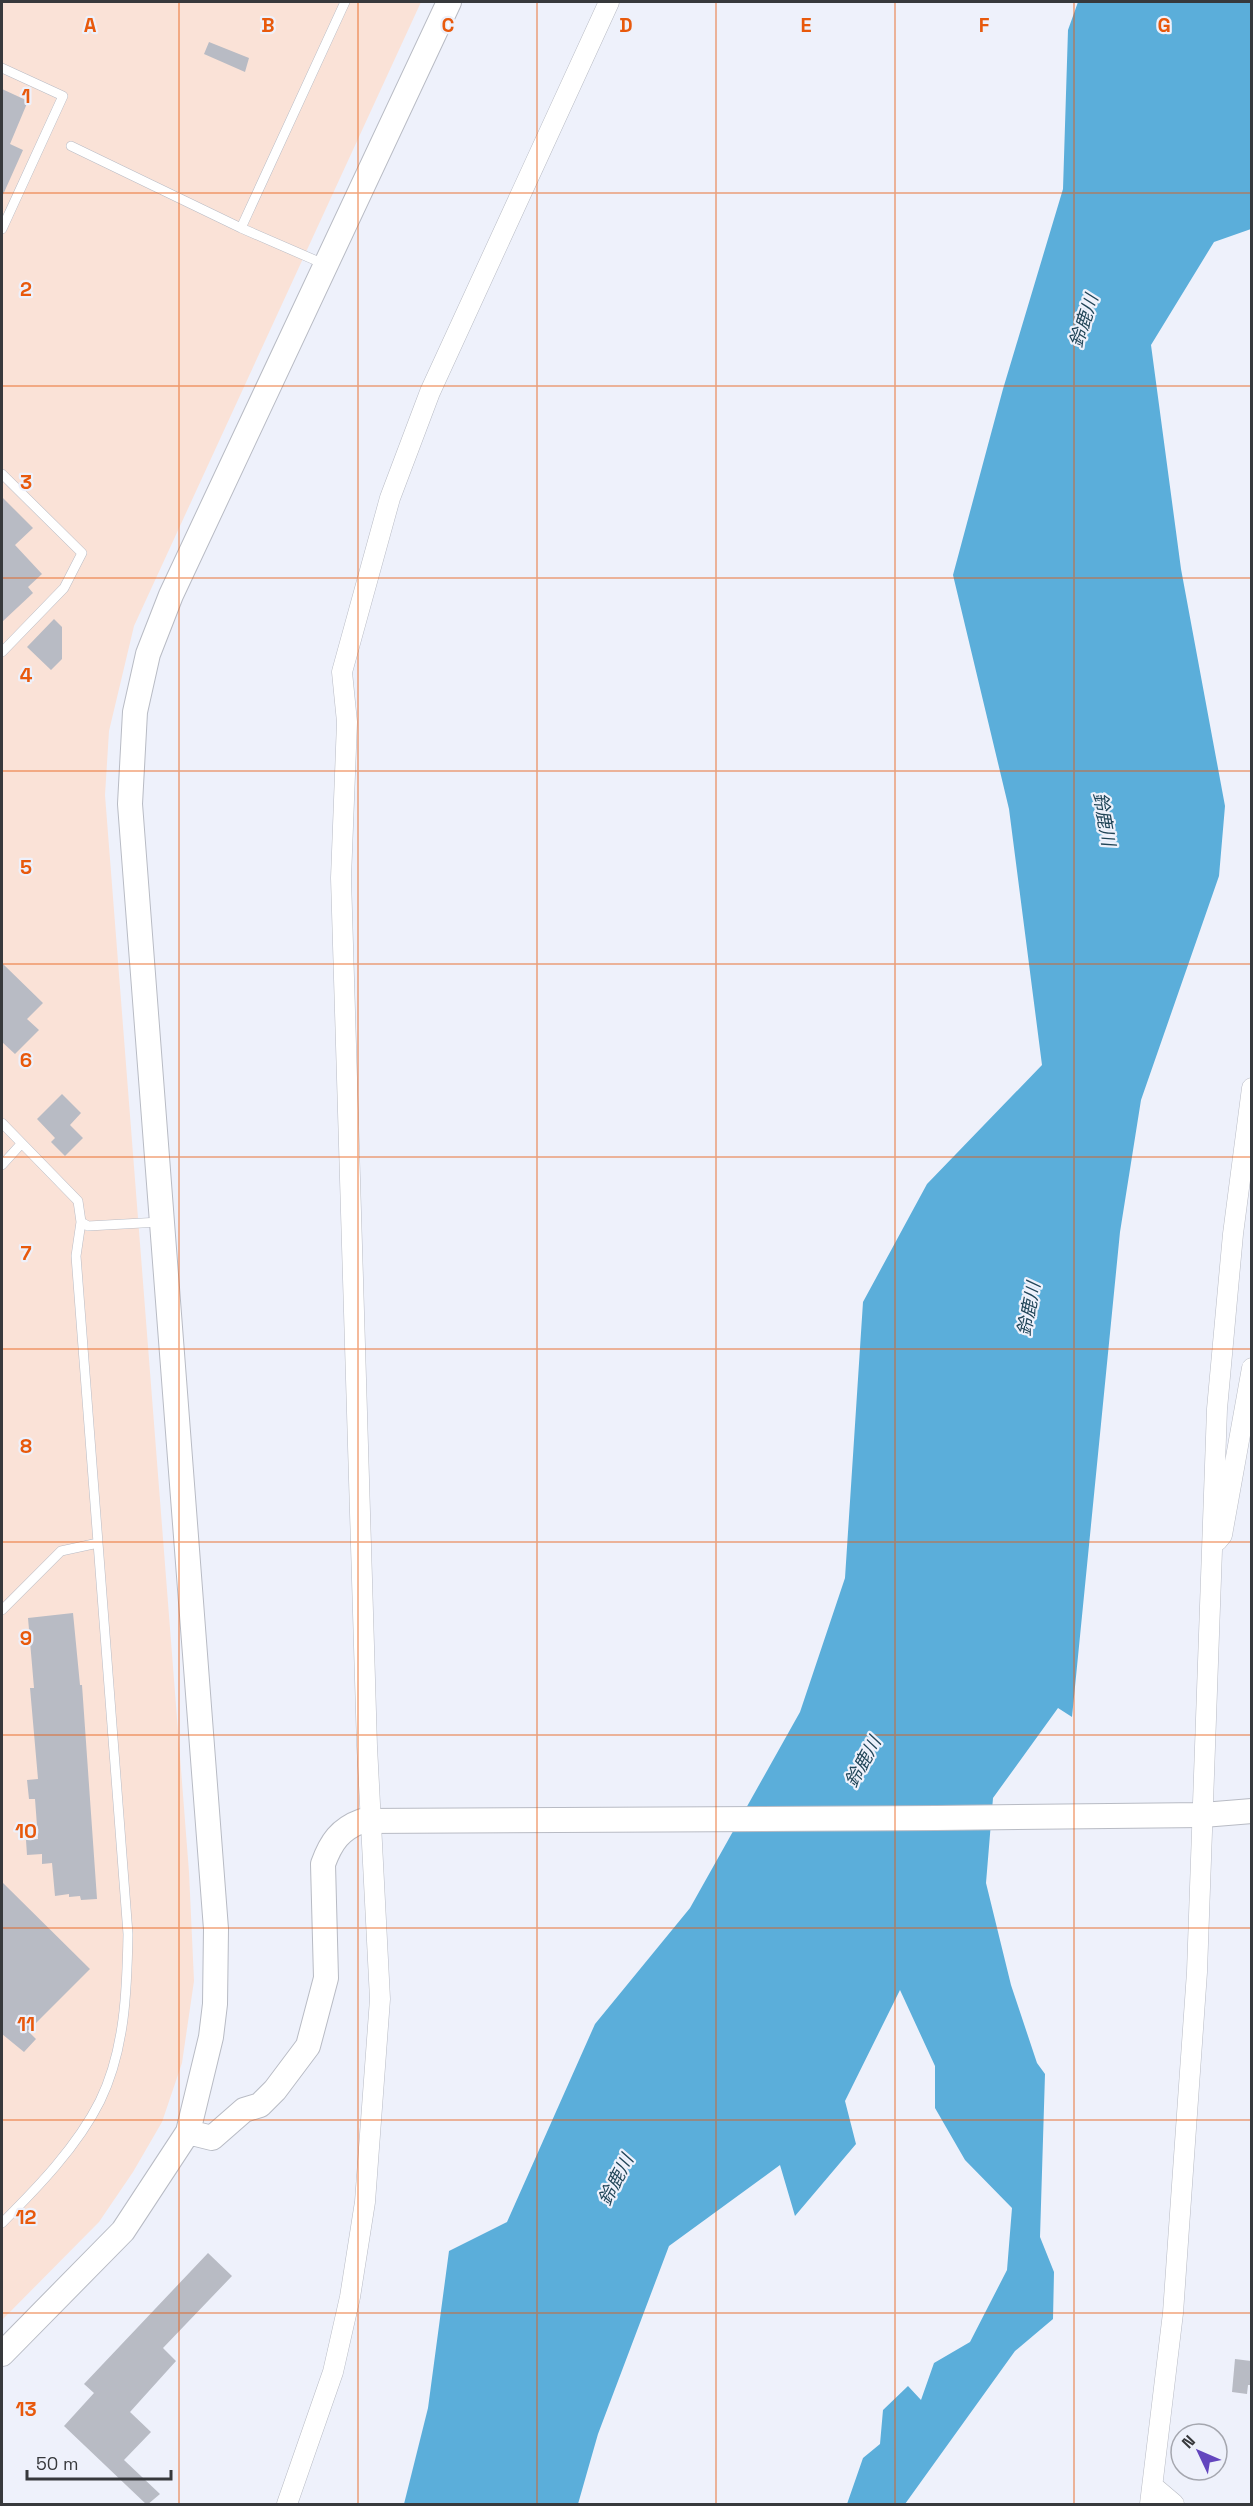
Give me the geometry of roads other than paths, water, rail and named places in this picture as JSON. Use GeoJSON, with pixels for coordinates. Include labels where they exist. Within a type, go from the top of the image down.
{"type":"FeatureCollection","features":[{"type":"Feature","properties":{"kind":"street"},"geometry":{"type":"LineString","coordinates":[[2,2354],[123,2231],[188,2132],[211,2037],[215,2004],[216,1929],[152,1222],[130,804],[135,712],[148,654],[171,595],[316,260],[449,2]]}},
{"type":"Feature","properties":{"kind":"street"},"geometry":{"type":"LineString","coordinates":[[287,2505],[333,2372],[350,2297],[365,2202],[380,1999],[377,1820],[367,1746],[341,889],[347,722],[342,672],[390,498],[430,392],[609,2]]}},
{"type":"Feature","properties":{"kind":"street"},"geometry":{"type":"LineString","coordinates":[[1174,2505],[1152,2496],[1173,2313],[1191,2058],[1194,1814],[1211,1548],[1217,1409],[1233,1234],[1251,1088]]}},
{"type":"Feature","properties":{"kind":"street"},"geometry":{"type":"LineString","coordinates":[[1211,1548],[1222,1535],[1251,1368]]}},
{"type":"Feature","properties":{"kind":"street"},"geometry":{"type":"LineString","coordinates":[[188,2132],[212,2138],[244,2110],[260,2105],[275,2090],[308,2046],[326,1978],[323,1864],[329,1846],[346,1827],[377,1820],[937,1818],[1251,1811]]}},
{"type":"Feature","properties":{"kind":"lane"},"geometry":{"type":"LineString","coordinates":[[241,228],[345,2]]}},
{"type":"Feature","properties":{"kind":"lane"},"geometry":{"type":"LineString","coordinates":[[2,68],[63,96],[2,229]]}},
{"type":"Feature","properties":{"kind":"lane"},"geometry":{"type":"LineString","coordinates":[[71,146],[241,228],[316,260]]}},
{"type":"Feature","properties":{"kind":"lane"},"geometry":{"type":"LineString","coordinates":[[2,474],[82,553],[64,588],[2,652]]}},
{"type":"Feature","properties":{"kind":"lane"},"geometry":{"type":"LineString","coordinates":[[2,1123],[78,1201],[85,1224],[76,1256],[128,1934],[127,1994],[116,2057],[100,2101],[75,2139],[32,2193],[2,2223]]}},
{"type":"Feature","properties":{"kind":"lane"},"geometry":{"type":"LineString","coordinates":[[2,1165],[21,1144]]}},
{"type":"Feature","properties":{"kind":"lane"},"geometry":{"type":"LineString","coordinates":[[85,1224],[152,1222]]}},
{"type":"Feature","properties":{"kind":"lane"},"geometry":{"type":"LineString","coordinates":[[2,1611],[61,1551],[98,1543]]}},
{"type":"Feature","properties":{"kind":"water","name":"鈴鹿川"},"geometry":{"type":"Polygon","coordinates":[[[1078,2],[1251,2],[1251,229],[1214,242],[1151,345],[1181,569],[1225,806],[1219,876],[1141,1100],[1120,1232],[1072,1717],[1058,1708],[993,1798],[986,1883],[1011,1985],[1037,2063],[1045,2074],[1040,2237],[1054,2272],[1053,2319],[1015,2351],[905,2504],[847,2504],[863,2458],[880,2444],[883,2410],[908,2386],[921,2400],[934,2363],[970,2342],[1007,2270],[1012,2208],[965,2160],[935,2108],[935,2066],[900,1990],[845,2101],[856,2144],[795,2216],[780,2165],[669,2246],[598,2434],[578,2504],[404,2504],[428,2408],[449,2251],[507,2222],[595,2024],[690,1908],[800,1712],[845,1578],[863,1302],[927,1184],[1042,1065],[1009,809],[953,575],[1003,389],[1063,189],[1068,30],[1078,2]]]}}]}
